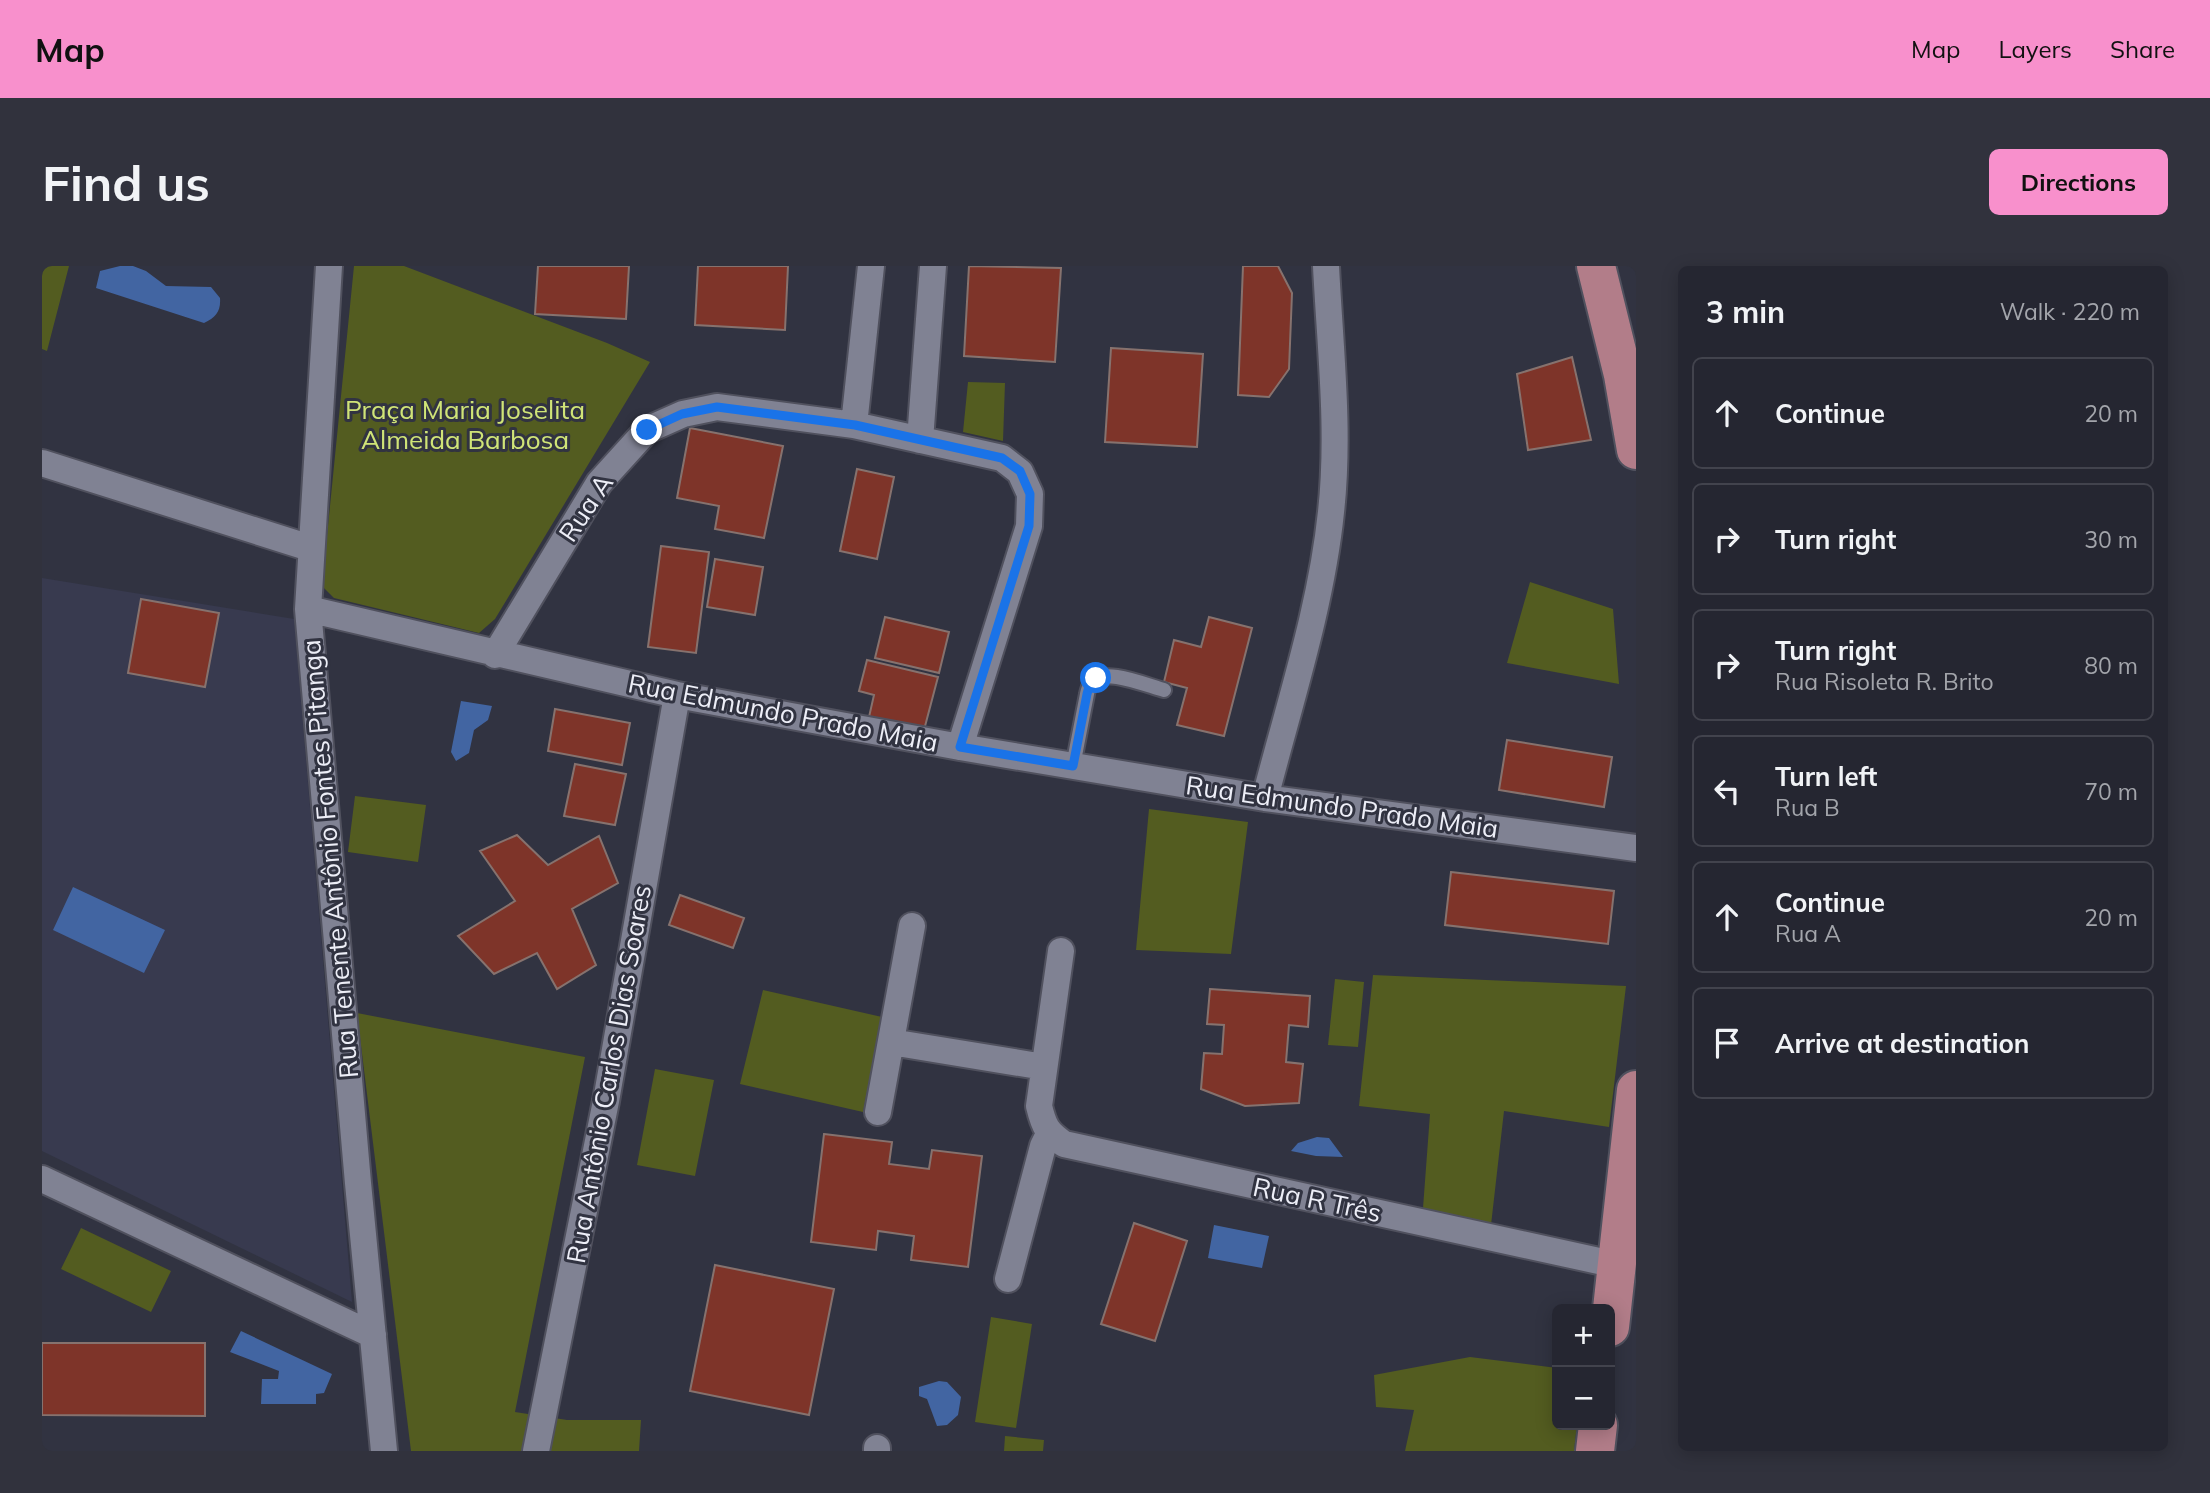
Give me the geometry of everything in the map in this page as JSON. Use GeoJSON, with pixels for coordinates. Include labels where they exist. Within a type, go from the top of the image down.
{"type":"FeatureCollection","features":[{"type":"Feature","properties":{"kind":"main road"},"geometry":{"type":"LineString","coordinates":[[1596,266],[1623,375],[1636,450]]}},
{"type":"Feature","properties":{"kind":"main road"},"geometry":{"type":"LineString","coordinates":[[1613,1304],[1636,1090]]}},
{"type":"Feature","properties":{"kind":"main road"},"geometry":{"type":"LineString","coordinates":[[1595,1451],[1597,1430]]}},
{"type":"Feature","properties":{"kind":"street","name":"Rua Tenente Antônio Fontes Pitanga"},"geometry":{"type":"LineString","coordinates":[[328,266],[308,609],[384,1451]]}},
{"type":"Feature","properties":{"kind":"street"},"geometry":{"type":"LineString","coordinates":[[855,425],[871,266]]}},
{"type":"Feature","properties":{"kind":"street"},"geometry":{"type":"LineString","coordinates":[[920,440],[933,266]]}},
{"type":"Feature","properties":{"kind":"street"},"geometry":{"type":"LineString","coordinates":[[1265,799],[1323,574],[1331,509],[1334,431],[1326,266]]}},
{"type":"Feature","properties":{"kind":"street","name":"Rua A"},"geometry":{"type":"LineString","coordinates":[[495,655],[599,483],[647,430],[682,414],[717,407],[855,425],[1002,458],[1020,471],[1030,494],[1029,526],[960,747]]}},
{"type":"Feature","properties":{"kind":"street"},"geometry":{"type":"LineString","coordinates":[[42,463],[310,548]]}},
{"type":"Feature","properties":{"kind":"street","name":"Rua Edmundo Prado Maia"},"geometry":{"type":"LineString","coordinates":[[308,609],[495,655],[677,695],[960,747],[1265,799],[1636,848]]}},
{"type":"Feature","properties":{"kind":"street","name":"Rua Antônio Carlos Dias Soares"},"geometry":{"type":"LineString","coordinates":[[536,1451],[606,1101],[677,695]]}},
{"type":"Feature","properties":{"kind":"street"},"geometry":{"type":"LineString","coordinates":[[878,1112],[912,926]]}},
{"type":"Feature","properties":{"kind":"street"},"geometry":{"type":"LineString","coordinates":[[1008,1279],[1043,1146],[1049,1134],[1040,1106],[1061,951]]}},
{"type":"Feature","properties":{"kind":"street"},"geometry":{"type":"LineString","coordinates":[[891,1042],[1044,1067]]}},
{"type":"Feature","properties":{"kind":"street","name":"Rua R Três"},"geometry":{"type":"LineString","coordinates":[[1049,1134],[1064,1144],[1617,1265]]}},
{"type":"Feature","properties":{"kind":"street"},"geometry":{"type":"LineString","coordinates":[[42,1179],[373,1335]]}},
{"type":"Feature","properties":{"kind":"lane"},"geometry":{"type":"LineString","coordinates":[[1073,766],[1090,683],[1107,675],[1164,690]]}},
{"type":"Feature","properties":{"kind":"shaded area"},"geometry":{"type":"Polygon","coordinates":[[[42,578],[294,619],[352,1302],[42,1151],[42,578]]]}},
{"type":"Feature","properties":{"kind":"green space"},"geometry":{"type":"Polygon","coordinates":[[[42,266],[69,266],[47,351],[42,349],[42,266]]]}},
{"type":"Feature","properties":{"kind":"green space","name":"Praça Maria Joselita Almeida Barbosa"},"geometry":{"type":"Polygon","coordinates":[[[354,266],[404,266],[650,362],[495,619],[479,633],[334,598],[322,586],[354,266]]]}},
{"type":"Feature","properties":{"kind":"green space"},"geometry":{"type":"Polygon","coordinates":[[[968,382],[1005,383],[1003,441],[963,432],[968,382]]]}},
{"type":"Feature","properties":{"kind":"green space"},"geometry":{"type":"Polygon","coordinates":[[[1530,582],[1613,609],[1619,684],[1507,663],[1530,582]]]}},
{"type":"Feature","properties":{"kind":"green space"},"geometry":{"type":"Polygon","coordinates":[[[355,796],[426,805],[418,862],[348,852],[355,796]]]}},
{"type":"Feature","properties":{"kind":"green space"},"geometry":{"type":"Polygon","coordinates":[[[1149,809],[1248,822],[1231,954],[1136,950],[1149,809]]]}},
{"type":"Feature","properties":{"kind":"green space"},"geometry":{"type":"Polygon","coordinates":[[[1373,975],[1626,986],[1609,1127],[1504,1111],[1491,1225],[1423,1208],[1430,1114],[1359,1106],[1373,975]]]}},
{"type":"Feature","properties":{"kind":"green space"},"geometry":{"type":"Polygon","coordinates":[[[1335,979],[1364,982],[1358,1047],[1328,1045],[1335,979]]]}},
{"type":"Feature","properties":{"kind":"green space"},"geometry":{"type":"Polygon","coordinates":[[[763,990],[882,1017],[863,1112],[740,1084],[763,990]]]}},
{"type":"Feature","properties":{"kind":"green space"},"geometry":{"type":"Polygon","coordinates":[[[357,1013],[585,1057],[515,1412],[567,1420],[641,1420],[639,1451],[411,1451],[357,1013]]]}},
{"type":"Feature","properties":{"kind":"green space"},"geometry":{"type":"Polygon","coordinates":[[[655,1069],[714,1080],[695,1176],[637,1165],[655,1069]]]}},
{"type":"Feature","properties":{"kind":"green space"},"geometry":{"type":"Polygon","coordinates":[[[81,1228],[171,1271],[151,1312],[61,1269],[81,1228]]]}},
{"type":"Feature","properties":{"kind":"green space"},"geometry":{"type":"Polygon","coordinates":[[[991,1317],[1032,1324],[1016,1428],[975,1422],[991,1317]]]}},
{"type":"Feature","properties":{"kind":"green space"},"geometry":{"type":"Polygon","coordinates":[[[1470,1357],[1552,1367],[1552,1430],[1576,1430],[1574,1451],[1405,1451],[1414,1410],[1376,1407],[1374,1375],[1470,1357]]]}},
{"type":"Feature","properties":{"kind":"green space"},"geometry":{"type":"Polygon","coordinates":[[[1005,1436],[1044,1440],[1043,1451],[1004,1451],[1005,1436]]]}},
{"type":"Feature","properties":{"kind":"water"},"geometry":{"type":"Polygon","coordinates":[[[133,266],[146,271],[166,286],[211,287],[220,298],[219,310],[212,319],[204,323],[96,288],[100,271],[133,266]]]}},
{"type":"Feature","properties":{"kind":"water"},"geometry":{"type":"Polygon","coordinates":[[[461,701],[492,706],[488,720],[474,730],[469,753],[456,761],[451,752],[461,701]]]}},
{"type":"Feature","properties":{"kind":"water"},"geometry":{"type":"Polygon","coordinates":[[[73,887],[165,930],[144,973],[53,930],[73,887]]]}},
{"type":"Feature","properties":{"kind":"water"},"geometry":{"type":"Polygon","coordinates":[[[1317,1137],[1329,1138],[1343,1157],[1316,1156],[1291,1151],[1298,1143],[1317,1137]]]}},
{"type":"Feature","properties":{"kind":"water"},"geometry":{"type":"Polygon","coordinates":[[[1214,1225],[1269,1236],[1262,1268],[1208,1258],[1214,1225]]]}},
{"type":"Feature","properties":{"kind":"water"},"geometry":{"type":"Polygon","coordinates":[[[241,1331],[332,1374],[324,1393],[316,1394],[316,1404],[261,1404],[262,1379],[278,1379],[279,1371],[230,1352],[241,1331]]]}},
{"type":"Feature","properties":{"kind":"water"},"geometry":{"type":"Polygon","coordinates":[[[939,1381],[947,1382],[961,1397],[958,1415],[947,1425],[937,1426],[927,1399],[919,1396],[919,1387],[939,1381]]]}},
{"type":"Feature","properties":{"kind":"building"},"geometry":{"type":"Polygon","coordinates":[[[538,266],[629,266],[626,319],[535,314],[538,266]]]}},
{"type":"Feature","properties":{"kind":"building"},"geometry":{"type":"Polygon","coordinates":[[[698,266],[788,266],[785,330],[695,325],[698,266]]]}},
{"type":"Feature","properties":{"kind":"building"},"geometry":{"type":"Polygon","coordinates":[[[969,266],[1061,268],[1055,362],[964,356],[969,266]]]}},
{"type":"Feature","properties":{"kind":"building"},"geometry":{"type":"Polygon","coordinates":[[[1243,266],[1278,266],[1292,293],[1289,369],[1269,397],[1238,395],[1243,266]]]}},
{"type":"Feature","properties":{"kind":"building"},"geometry":{"type":"Polygon","coordinates":[[[1111,348],[1203,354],[1197,447],[1105,442],[1111,348]]]}},
{"type":"Feature","properties":{"kind":"building"},"geometry":{"type":"Polygon","coordinates":[[[1572,357],[1591,440],[1528,450],[1517,374],[1572,357]]]}},
{"type":"Feature","properties":{"kind":"building"},"geometry":{"type":"Polygon","coordinates":[[[690,428],[783,446],[764,538],[715,529],[719,506],[677,498],[690,428]]]}},
{"type":"Feature","properties":{"kind":"building"},"geometry":{"type":"Polygon","coordinates":[[[857,469],[894,477],[877,559],[840,551],[857,469]]]}},
{"type":"Feature","properties":{"kind":"building"},"geometry":{"type":"Polygon","coordinates":[[[661,546],[709,552],[696,653],[648,647],[661,546]]]}},
{"type":"Feature","properties":{"kind":"building"},"geometry":{"type":"Polygon","coordinates":[[[715,559],[763,567],[755,615],[707,607],[715,559]]]}},
{"type":"Feature","properties":{"kind":"building"},"geometry":{"type":"Polygon","coordinates":[[[141,599],[219,613],[205,687],[128,673],[141,599]]]}},
{"type":"Feature","properties":{"kind":"building"},"geometry":{"type":"Polygon","coordinates":[[[885,617],[949,632],[939,673],[875,658],[885,617]]]}},
{"type":"Feature","properties":{"kind":"building"},"geometry":{"type":"Polygon","coordinates":[[[1209,617],[1252,628],[1224,736],[1177,725],[1187,688],[1164,682],[1174,640],[1201,647],[1209,617]]]}},
{"type":"Feature","properties":{"kind":"building"},"geometry":{"type":"Polygon","coordinates":[[[867,660],[938,677],[924,730],[869,717],[874,695],[859,691],[867,660]]]}},
{"type":"Feature","properties":{"kind":"building"},"geometry":{"type":"Polygon","coordinates":[[[555,709],[630,723],[622,765],[548,751],[555,709]]]}},
{"type":"Feature","properties":{"kind":"building"},"geometry":{"type":"Polygon","coordinates":[[[1507,740],[1612,757],[1604,807],[1499,790],[1507,740]]]}},
{"type":"Feature","properties":{"kind":"building"},"geometry":{"type":"Polygon","coordinates":[[[575,764],[626,774],[615,825],[564,816],[575,764]]]}},
{"type":"Feature","properties":{"kind":"building"},"geometry":{"type":"Polygon","coordinates":[[[517,835],[548,865],[599,836],[618,883],[572,909],[596,965],[557,989],[537,953],[494,974],[458,936],[515,901],[480,851],[517,835]]]}},
{"type":"Feature","properties":{"kind":"building"},"geometry":{"type":"Polygon","coordinates":[[[1451,872],[1614,891],[1608,944],[1445,925],[1451,872]]]}},
{"type":"Feature","properties":{"kind":"building"},"geometry":{"type":"Polygon","coordinates":[[[680,895],[744,918],[733,948],[669,925],[680,895]]]}},
{"type":"Feature","properties":{"kind":"building"},"geometry":{"type":"Polygon","coordinates":[[[1210,989],[1310,996],[1308,1027],[1289,1025],[1286,1062],[1303,1064],[1299,1103],[1245,1106],[1201,1089],[1204,1053],[1222,1054],[1224,1025],[1207,1024],[1210,989]]]}},
{"type":"Feature","properties":{"kind":"building"},"geometry":{"type":"Polygon","coordinates":[[[824,1134],[892,1142],[889,1164],[929,1169],[932,1150],[982,1156],[968,1267],[911,1260],[914,1236],[878,1231],[876,1250],[811,1242],[824,1134]]]}},
{"type":"Feature","properties":{"kind":"building"},"geometry":{"type":"Polygon","coordinates":[[[1134,1223],[1187,1241],[1155,1341],[1101,1324],[1134,1223]]]}},
{"type":"Feature","properties":{"kind":"building"},"geometry":{"type":"Polygon","coordinates":[[[715,1265],[834,1289],[809,1415],[690,1391],[715,1265]]]}},
{"type":"Feature","properties":{"kind":"building"},"geometry":{"type":"Polygon","coordinates":[[[42,1343],[205,1343],[205,1416],[42,1415],[42,1343]]]}},
{"type":"Feature","properties":{"kind":"route"},"geometry":{"type":"LineString","coordinates":[[647,430],[682,414],[717,407],[855,425],[1002,458],[1020,471],[1030,494],[1029,526],[960,747],[1073,766],[1087,694],[1090,683],[1096,678]]}}]}
